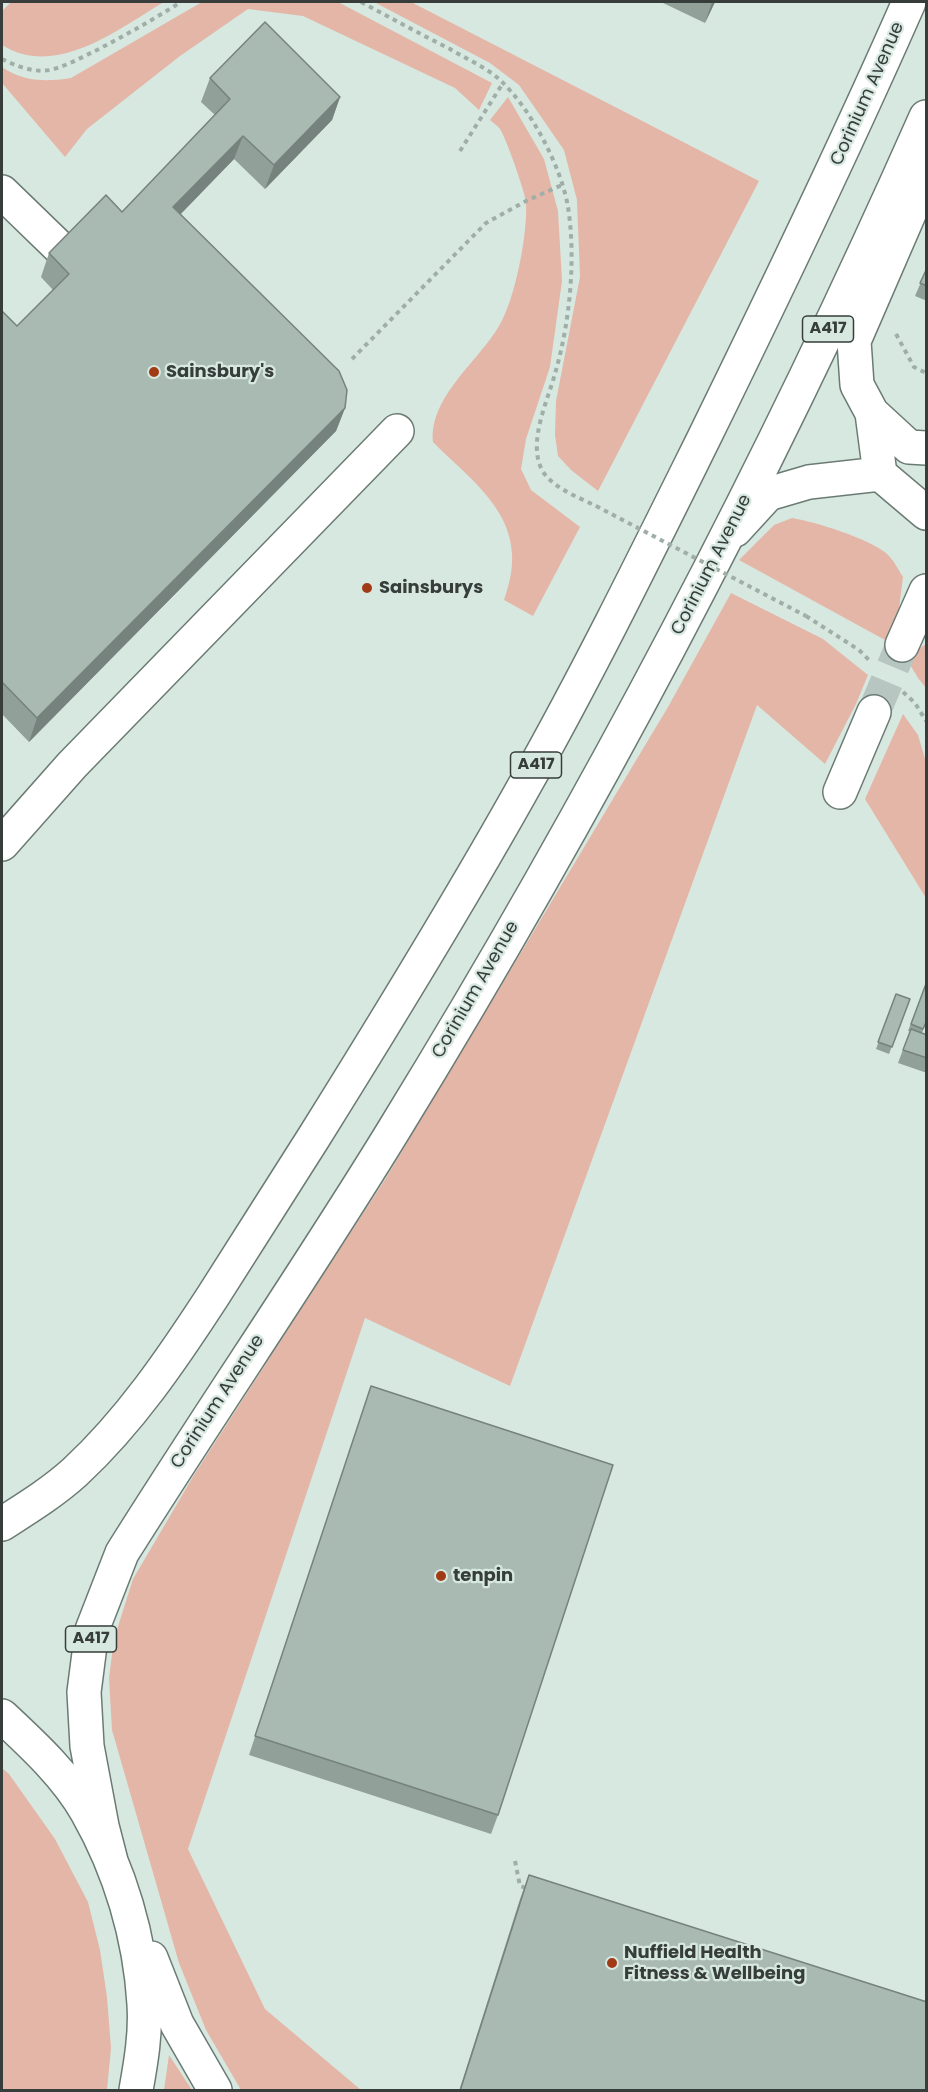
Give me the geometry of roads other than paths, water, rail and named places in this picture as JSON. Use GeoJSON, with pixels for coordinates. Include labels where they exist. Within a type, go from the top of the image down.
{"type":"FeatureCollection","features":[{"type":"Feature","properties":{"kind":"main road","name":"Corinium Avenue"},"geometry":{"type":"LineString","coordinates":[[2,1524],[72,1475],[110,1437],[140,1401],[192,1329],[441,932],[527,781],[686,475],[792,258],[909,2]]}},
{"type":"Feature","properties":{"kind":"main road","name":"Corinium Avenue"},"geometry":{"type":"LineString","coordinates":[[111,1861],[87,1746],[84,1692],[92,1630],[122,1553],[394,1129],[578,816],[656,674],[726,539],[872,240],[927,117]]}},
{"type":"Feature","properties":{"kind":"main road"},"geometry":{"type":"LineString","coordinates":[[927,175],[854,341],[857,385],[872,413],[909,447],[927,448]]}},
{"type":"Feature","properties":{"kind":"main road"},"geometry":{"type":"LineString","coordinates":[[2,192],[65,253]]}},
{"type":"Feature","properties":{"kind":"main road"},"geometry":{"type":"LineString","coordinates":[[872,413],[880,474],[927,513]]}},
{"type":"Feature","properties":{"kind":"main road"},"geometry":{"type":"LineString","coordinates":[[2,844],[72,765],[197,635],[310,523],[397,431]]}},
{"type":"Feature","properties":{"kind":"main road"},"geometry":{"type":"LineString","coordinates":[[726,539],[768,494],[809,482],[880,474]]}},
{"type":"Feature","properties":{"kind":"main road"},"geometry":{"type":"LineString","coordinates":[[902,645],[927,591]]}},
{"type":"Feature","properties":{"kind":"main road"},"geometry":{"type":"LineString","coordinates":[[840,792],[873,712]]}},
{"type":"Feature","properties":{"kind":"main road"},"geometry":{"type":"LineString","coordinates":[[2,1716],[57,1771],[86,1810],[111,1861],[177,2024],[215,2091]]}},
{"type":"Feature","properties":{"kind":"main road"},"geometry":{"type":"LineString","coordinates":[[123,1893],[137,1951],[144,2004],[143,2050],[136,2091]]}},
{"type":"Feature","properties":{"kind":"tunnel"},"geometry":{"type":"LineString","coordinates":[[874,712],[902,645]]}},
{"type":"Feature","properties":{"kind":"place","name":"Sainsbury's"},"geometry":{"type":"Point","coordinates":[154,372]}},
{"type":"Feature","properties":{"kind":"place","name":"Sainsburys"},"geometry":{"type":"Point","coordinates":[367,588]}},
{"type":"Feature","properties":{"kind":"place","name":"tenpin"},"geometry":{"type":"Point","coordinates":[441,1576]}},
{"type":"Feature","properties":{"kind":"place","name":"Nuffield Health Fitness & Wellbeing"},"geometry":{"type":"Point","coordinates":[612,1963]}}]}
